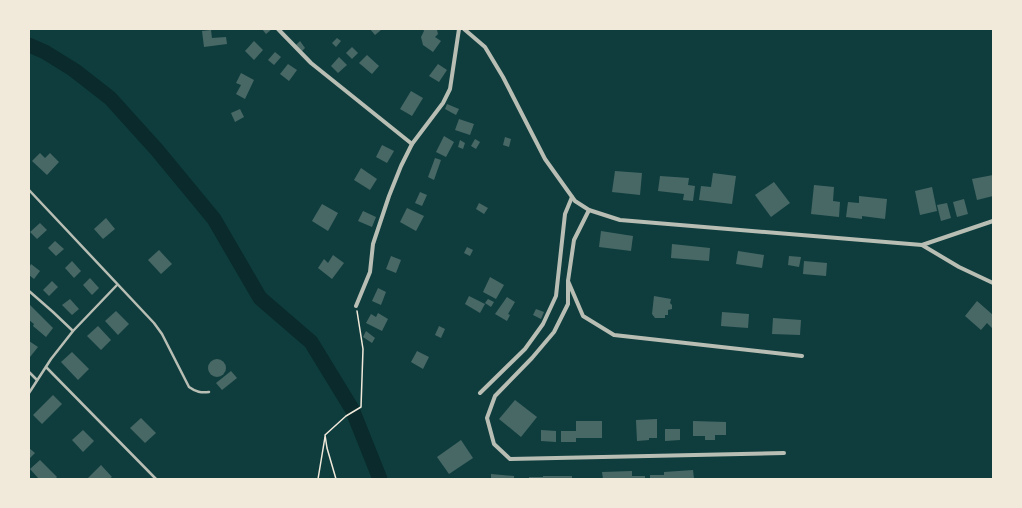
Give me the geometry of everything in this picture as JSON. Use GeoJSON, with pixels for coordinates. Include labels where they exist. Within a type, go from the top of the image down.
{"type":"FeatureCollection","features":[{"type":"Feature","properties":{"kind":"street"},"geometry":{"type":"LineString","coordinates":[[278,29],[311,63],[412,144]]}},
{"type":"Feature","properties":{"kind":"street"},"geometry":{"type":"LineString","coordinates":[[356,306],[370,272],[374,244],[389,196],[401,166],[412,144],[443,103],[450,89],[460,29]]}},
{"type":"Feature","properties":{"kind":"street"},"geometry":{"type":"LineString","coordinates":[[464,29],[485,47],[503,77],[545,159],[575,201],[589,210],[620,220],[922,245],[993,221]]}},
{"type":"Feature","properties":{"kind":"street"},"geometry":{"type":"LineString","coordinates":[[480,393],[525,349],[543,324],[556,296],[565,214],[572,197]]}},
{"type":"Feature","properties":{"kind":"street"},"geometry":{"type":"LineString","coordinates":[[589,210],[574,240],[568,282],[568,304],[554,332],[532,358],[495,396],[487,418],[494,444],[510,459],[784,453]]}},
{"type":"Feature","properties":{"kind":"street"},"geometry":{"type":"LineString","coordinates":[[922,245],[959,267],[993,283]]}},
{"type":"Feature","properties":{"kind":"street"},"geometry":{"type":"LineString","coordinates":[[568,282],[583,316],[614,335],[802,356]]}},
{"type":"Feature","properties":{"kind":"lane"},"geometry":{"type":"LineString","coordinates":[[29,190],[158,328],[186,383],[192,389],[202,393],[209,392]]}},
{"type":"Feature","properties":{"kind":"lane"},"geometry":{"type":"LineString","coordinates":[[29,393],[46,367],[73,332],[117,285]]}},
{"type":"Feature","properties":{"kind":"lane"},"geometry":{"type":"LineString","coordinates":[[29,291],[73,332]]}},
{"type":"Feature","properties":{"kind":"lane"},"geometry":{"type":"LineString","coordinates":[[46,367],[156,479]]}},
{"type":"Feature","properties":{"kind":"lane"},"geometry":{"type":"LineString","coordinates":[[29,372],[37,380]]}},
{"type":"Feature","properties":{"kind":"path"},"geometry":{"type":"LineString","coordinates":[[318,479],[325,435],[346,416],[361,407],[363,349],[356,306]]}},
{"type":"Feature","properties":{"kind":"path"},"geometry":{"type":"LineString","coordinates":[[325,435],[327,448],[336,479]]}},
{"type":"Feature","properties":{"kind":"building"},"geometry":{"type":"Polygon","coordinates":[[[262,29],[272,29],[266,34],[262,29]]]}},
{"type":"Feature","properties":{"kind":"building"},"geometry":{"type":"Polygon","coordinates":[[[370,29],[380,29],[381,30],[375,35],[370,29]]]}},
{"type":"Feature","properties":{"kind":"building"},"geometry":{"type":"Polygon","coordinates":[[[423,29],[437,30],[438,34],[435,37],[441,41],[433,52],[423,45],[421,37],[424,31],[423,29]]]}},
{"type":"Feature","properties":{"kind":"building"},"geometry":{"type":"Polygon","coordinates":[[[211,30],[212,38],[226,37],[227,44],[204,47],[202,31],[211,30]]]}},
{"type":"Feature","properties":{"kind":"building"},"geometry":{"type":"Polygon","coordinates":[[[337,38],[341,41],[336,47],[332,43],[337,38]]]}},
{"type":"Feature","properties":{"kind":"building"},"geometry":{"type":"Polygon","coordinates":[[[254,41],[263,50],[254,60],[245,51],[254,41]]]}},
{"type":"Feature","properties":{"kind":"building"},"geometry":{"type":"Polygon","coordinates":[[[300,41],[305,48],[302,51],[296,45],[300,41]]]}},
{"type":"Feature","properties":{"kind":"building"},"geometry":{"type":"Polygon","coordinates":[[[352,47],[358,53],[352,59],[346,53],[352,47]]]}},
{"type":"Feature","properties":{"kind":"building"},"geometry":{"type":"Polygon","coordinates":[[[275,52],[281,57],[274,65],[268,60],[275,52]]]}},
{"type":"Feature","properties":{"kind":"building"},"geometry":{"type":"Polygon","coordinates":[[[367,55],[379,66],[372,74],[359,63],[367,55]]]}},
{"type":"Feature","properties":{"kind":"building"},"geometry":{"type":"Polygon","coordinates":[[[339,57],[347,65],[338,73],[331,66],[339,57]]]}},
{"type":"Feature","properties":{"kind":"building"},"geometry":{"type":"Polygon","coordinates":[[[288,64],[297,70],[289,81],[280,74],[288,64]]]}},
{"type":"Feature","properties":{"kind":"building"},"geometry":{"type":"Polygon","coordinates":[[[438,64],[447,70],[439,82],[429,76],[438,64]]]}},
{"type":"Feature","properties":{"kind":"building"},"geometry":{"type":"Polygon","coordinates":[[[241,73],[254,80],[245,99],[236,94],[241,85],[236,83],[241,73]]]}},
{"type":"Feature","properties":{"kind":"building"},"geometry":{"type":"Polygon","coordinates":[[[411,91],[423,98],[412,116],[400,109],[411,91]]]}},
{"type":"Feature","properties":{"kind":"building"},"geometry":{"type":"Polygon","coordinates":[[[447,104],[459,109],[456,115],[445,109],[447,104]]]}},
{"type":"Feature","properties":{"kind":"building"},"geometry":{"type":"Polygon","coordinates":[[[240,109],[244,117],[235,122],[231,113],[240,109]]]}},
{"type":"Feature","properties":{"kind":"building"},"geometry":{"type":"Polygon","coordinates":[[[459,119],[474,124],[470,135],[455,130],[459,119]]]}},
{"type":"Feature","properties":{"kind":"building"},"geometry":{"type":"Polygon","coordinates":[[[444,136],[454,142],[446,157],[436,152],[444,136]]]}},
{"type":"Feature","properties":{"kind":"building"},"geometry":{"type":"Polygon","coordinates":[[[505,137],[511,139],[509,147],[503,145],[505,137]]]}},
{"type":"Feature","properties":{"kind":"building"},"geometry":{"type":"Polygon","coordinates":[[[475,139],[480,142],[476,149],[471,146],[475,139]]]}},
{"type":"Feature","properties":{"kind":"building"},"geometry":{"type":"Polygon","coordinates":[[[460,140],[465,143],[463,149],[458,147],[460,140]]]}},
{"type":"Feature","properties":{"kind":"building"},"geometry":{"type":"Polygon","coordinates":[[[382,145],[394,151],[387,163],[376,157],[382,145]]]}},
{"type":"Feature","properties":{"kind":"building"},"geometry":{"type":"Polygon","coordinates":[[[40,153],[45,158],[50,153],[59,162],[47,175],[32,161],[40,153]]]}},
{"type":"Feature","properties":{"kind":"building"},"geometry":{"type":"Polygon","coordinates":[[[435,158],[441,160],[434,180],[428,177],[435,158]]]}},
{"type":"Feature","properties":{"kind":"building"},"geometry":{"type":"Polygon","coordinates":[[[361,168],[377,179],[370,190],[354,180],[361,168]]]}},
{"type":"Feature","properties":{"kind":"building"},"geometry":{"type":"Polygon","coordinates":[[[615,171],[642,173],[640,195],[612,192],[615,171]]]}},
{"type":"Feature","properties":{"kind":"building"},"geometry":{"type":"Polygon","coordinates":[[[713,173],[736,176],[732,204],[699,200],[701,186],[711,187],[713,173]]]}},
{"type":"Feature","properties":{"kind":"building"},"geometry":{"type":"Polygon","coordinates":[[[993,175],[993,196],[977,200],[972,179],[993,175]]]}},
{"type":"Feature","properties":{"kind":"building"},"geometry":{"type":"Polygon","coordinates":[[[660,176],[689,178],[688,185],[695,186],[693,201],[683,200],[684,194],[658,191],[660,176]]]}},
{"type":"Feature","properties":{"kind":"building"},"geometry":{"type":"Polygon","coordinates":[[[774,182],[790,203],[771,217],[755,195],[774,182]]]}},
{"type":"Feature","properties":{"kind":"building"},"geometry":{"type":"Polygon","coordinates":[[[814,185],[834,187],[833,201],[840,202],[839,217],[811,214],[814,185]]]}},
{"type":"Feature","properties":{"kind":"building"},"geometry":{"type":"Polygon","coordinates":[[[932,187],[937,211],[920,215],[915,191],[932,187]]]}},
{"type":"Feature","properties":{"kind":"building"},"geometry":{"type":"Polygon","coordinates":[[[420,192],[427,195],[422,206],[415,203],[420,192]]]}},
{"type":"Feature","properties":{"kind":"building"},"geometry":{"type":"Polygon","coordinates":[[[859,196],[887,199],[885,219],[862,216],[862,219],[846,217],[848,202],[859,203],[859,196]]]}},
{"type":"Feature","properties":{"kind":"building"},"geometry":{"type":"Polygon","coordinates":[[[964,199],[968,214],[957,217],[953,202],[964,199]]]}},
{"type":"Feature","properties":{"kind":"building"},"geometry":{"type":"Polygon","coordinates":[[[479,203],[488,208],[484,214],[476,209],[479,203]]]}},
{"type":"Feature","properties":{"kind":"building"},"geometry":{"type":"Polygon","coordinates":[[[947,203],[951,218],[941,221],[937,205],[947,203]]]}},
{"type":"Feature","properties":{"kind":"building"},"geometry":{"type":"Polygon","coordinates":[[[322,204],[338,213],[328,231],[312,221],[322,204]]]}},
{"type":"Feature","properties":{"kind":"building"},"geometry":{"type":"Polygon","coordinates":[[[407,208],[424,216],[416,231],[400,222],[407,208]]]}},
{"type":"Feature","properties":{"kind":"building"},"geometry":{"type":"Polygon","coordinates":[[[363,211],[376,217],[372,227],[358,221],[363,211]]]}},
{"type":"Feature","properties":{"kind":"building"},"geometry":{"type":"Polygon","coordinates":[[[106,218],[115,229],[103,239],[94,229],[106,218]]]}},
{"type":"Feature","properties":{"kind":"building"},"geometry":{"type":"Polygon","coordinates":[[[40,223],[47,230],[37,239],[30,232],[40,223]]]}},
{"type":"Feature","properties":{"kind":"building"},"geometry":{"type":"Polygon","coordinates":[[[601,231],[633,236],[631,251],[599,247],[601,231]]]}},
{"type":"Feature","properties":{"kind":"building"},"geometry":{"type":"Polygon","coordinates":[[[55,241],[64,249],[56,256],[48,248],[55,241]]]}},
{"type":"Feature","properties":{"kind":"building"},"geometry":{"type":"Polygon","coordinates":[[[672,244],[710,248],[709,261],[671,258],[672,244]]]}},
{"type":"Feature","properties":{"kind":"building"},"geometry":{"type":"Polygon","coordinates":[[[467,247],[473,250],[470,256],[464,253],[467,247]]]}},
{"type":"Feature","properties":{"kind":"building"},"geometry":{"type":"Polygon","coordinates":[[[159,250],[172,264],[161,274],[148,260],[159,250]]]}},
{"type":"Feature","properties":{"kind":"building"},"geometry":{"type":"Polygon","coordinates":[[[738,251],[764,255],[762,268],[736,264],[738,251]]]}},
{"type":"Feature","properties":{"kind":"building"},"geometry":{"type":"Polygon","coordinates":[[[333,255],[344,263],[332,279],[318,268],[324,259],[328,263],[333,255]]]}},
{"type":"Feature","properties":{"kind":"building"},"geometry":{"type":"Polygon","coordinates":[[[391,256],[401,260],[396,273],[386,269],[391,256]]]}},
{"type":"Feature","properties":{"kind":"building"},"geometry":{"type":"Polygon","coordinates":[[[789,256],[801,257],[799,267],[788,265],[789,256]]]}},
{"type":"Feature","properties":{"kind":"building"},"geometry":{"type":"Polygon","coordinates":[[[72,261],[81,271],[74,278],[65,268],[72,261]]]}},
{"type":"Feature","properties":{"kind":"building"},"geometry":{"type":"Polygon","coordinates":[[[804,261],[827,263],[826,276],[803,274],[804,261]]]}},
{"type":"Feature","properties":{"kind":"building"},"geometry":{"type":"Polygon","coordinates":[[[31,264],[40,271],[34,279],[29,275],[29,268],[31,264]]]}},
{"type":"Feature","properties":{"kind":"building"},"geometry":{"type":"Polygon","coordinates":[[[490,277],[504,285],[496,299],[483,292],[490,277]]]}},
{"type":"Feature","properties":{"kind":"building"},"geometry":{"type":"Polygon","coordinates":[[[90,278],[99,288],[92,295],[83,285],[90,278]]]}},
{"type":"Feature","properties":{"kind":"building"},"geometry":{"type":"Polygon","coordinates":[[[52,281],[58,287],[49,296],[43,290],[52,281]]]}},
{"type":"Feature","properties":{"kind":"building"},"geometry":{"type":"Polygon","coordinates":[[[378,288],[386,292],[381,305],[372,301],[378,288]]]}},
{"type":"Feature","properties":{"kind":"building"},"geometry":{"type":"Polygon","coordinates":[[[469,296],[485,304],[480,313],[465,304],[469,296]]]}},
{"type":"Feature","properties":{"kind":"building"},"geometry":{"type":"Polygon","coordinates":[[[654,296],[671,299],[670,303],[672,305],[672,309],[668,310],[668,315],[665,315],[665,318],[655,318],[652,314],[654,296]]]}},
{"type":"Feature","properties":{"kind":"building"},"geometry":{"type":"Polygon","coordinates":[[[507,297],[515,302],[508,314],[510,315],[507,321],[495,314],[507,297]]]}},
{"type":"Feature","properties":{"kind":"building"},"geometry":{"type":"Polygon","coordinates":[[[70,299],[79,309],[72,315],[62,305],[70,299]]]}},
{"type":"Feature","properties":{"kind":"building"},"geometry":{"type":"Polygon","coordinates":[[[488,299],[494,302],[491,307],[485,303],[488,299]]]}},
{"type":"Feature","properties":{"kind":"building"},"geometry":{"type":"Polygon","coordinates":[[[977,301],[993,315],[993,329],[987,323],[981,330],[965,316],[977,301]]]}},
{"type":"Feature","properties":{"kind":"building"},"geometry":{"type":"Polygon","coordinates":[[[29,304],[53,328],[46,337],[33,326],[34,324],[29,320],[29,304]]]}},
{"type":"Feature","properties":{"kind":"building"},"geometry":{"type":"Polygon","coordinates":[[[536,309],[544,312],[541,319],[533,315],[536,309]]]}},
{"type":"Feature","properties":{"kind":"building"},"geometry":{"type":"Polygon","coordinates":[[[116,311],[129,324],[118,335],[105,321],[116,311]]]}},
{"type":"Feature","properties":{"kind":"building"},"geometry":{"type":"Polygon","coordinates":[[[722,312],[749,314],[748,328],[721,326],[722,312]]]}},
{"type":"Feature","properties":{"kind":"building"},"geometry":{"type":"Polygon","coordinates":[[[378,313],[388,319],[382,331],[366,323],[371,314],[376,317],[378,313]]]}},
{"type":"Feature","properties":{"kind":"building"},"geometry":{"type":"Polygon","coordinates":[[[773,318],[801,320],[800,335],[772,334],[773,318]]]}},
{"type":"Feature","properties":{"kind":"building"},"geometry":{"type":"Polygon","coordinates":[[[98,326],[111,340],[101,350],[87,336],[98,326]]]}},
{"type":"Feature","properties":{"kind":"building"},"geometry":{"type":"Polygon","coordinates":[[[439,326],[445,329],[441,338],[435,335],[439,326]]]}},
{"type":"Feature","properties":{"kind":"building"},"geometry":{"type":"Polygon","coordinates":[[[366,331],[375,338],[372,343],[363,337],[366,331]]]}},
{"type":"Feature","properties":{"kind":"building"},"geometry":{"type":"Polygon","coordinates":[[[29,341],[38,347],[30,357],[29,356],[29,341]]]}},
{"type":"Feature","properties":{"kind":"building"},"geometry":{"type":"Polygon","coordinates":[[[417,351],[429,357],[423,369],[411,362],[417,351]]]}},
{"type":"Feature","properties":{"kind":"building"},"geometry":{"type":"Polygon","coordinates":[[[72,352],[89,369],[78,380],[61,362],[72,352]]]}},
{"type":"Feature","properties":{"kind":"building"},"geometry":{"type":"Polygon","coordinates":[[[217,359],[223,362],[226,368],[223,374],[217,377],[211,374],[208,368],[211,362],[217,359]]]}},
{"type":"Feature","properties":{"kind":"building"},"geometry":{"type":"Polygon","coordinates":[[[231,371],[237,378],[222,390],[216,383],[231,371]]]}},
{"type":"Feature","properties":{"kind":"building"},"geometry":{"type":"Polygon","coordinates":[[[53,395],[62,404],[42,424],[33,415],[53,395]]]}},
{"type":"Feature","properties":{"kind":"building"},"geometry":{"type":"Polygon","coordinates":[[[515,400],[537,417],[521,437],[499,419],[515,400]]]}},
{"type":"Feature","properties":{"kind":"building"},"geometry":{"type":"Polygon","coordinates":[[[141,418],[156,433],[145,443],[130,428],[141,418]]]}},
{"type":"Feature","properties":{"kind":"building"},"geometry":{"type":"Polygon","coordinates":[[[657,419],[657,438],[637,441],[636,420],[657,419]]]}},
{"type":"Feature","properties":{"kind":"building"},"geometry":{"type":"Polygon","coordinates":[[[576,421],[602,421],[602,438],[576,438],[576,442],[561,442],[561,431],[576,431],[576,421]]]}},
{"type":"Feature","properties":{"kind":"building"},"geometry":{"type":"Polygon","coordinates":[[[693,421],[726,422],[726,435],[715,435],[715,440],[705,440],[705,436],[693,436],[693,421]]]}},
{"type":"Feature","properties":{"kind":"building"},"geometry":{"type":"Polygon","coordinates":[[[665,429],[680,429],[680,440],[665,441],[665,429]]]}},
{"type":"Feature","properties":{"kind":"building"},"geometry":{"type":"Polygon","coordinates":[[[83,430],[94,441],[83,452],[72,440],[83,430]]]}},
{"type":"Feature","properties":{"kind":"building"},"geometry":{"type":"Polygon","coordinates":[[[541,430],[556,431],[556,442],[541,441],[541,430]]]}},
{"type":"Feature","properties":{"kind":"building"},"geometry":{"type":"Polygon","coordinates":[[[461,440],[473,458],[449,474],[437,457],[461,440]]]}},
{"type":"Feature","properties":{"kind":"building"},"geometry":{"type":"Polygon","coordinates":[[[29,448],[35,453],[29,459],[29,448]]]}},
{"type":"Feature","properties":{"kind":"building"},"geometry":{"type":"Polygon","coordinates":[[[40,460],[57,477],[55,479],[39,479],[30,469],[40,460]]]}},
{"type":"Feature","properties":{"kind":"building"},"geometry":{"type":"Polygon","coordinates":[[[101,465],[112,477],[109,479],[87,479],[101,465]]]}},
{"type":"Feature","properties":{"kind":"building"},"geometry":{"type":"Polygon","coordinates":[[[693,470],[694,479],[650,479],[650,475],[664,475],[664,472],[693,470]]]}},
{"type":"Feature","properties":{"kind":"building"},"geometry":{"type":"Polygon","coordinates":[[[632,471],[632,476],[645,476],[645,479],[603,479],[602,472],[632,471]]]}},
{"type":"Feature","properties":{"kind":"building"},"geometry":{"type":"Polygon","coordinates":[[[491,474],[514,476],[514,479],[491,479],[491,474]]]}},
{"type":"Feature","properties":{"kind":"building"},"geometry":{"type":"Polygon","coordinates":[[[572,476],[572,479],[529,479],[529,477],[572,476]]]}},
{"type":"Feature","properties":{"kind":"waterway"},"geometry":{"type":"LineString","coordinates":[[29,45],[45,52],[74,70],[110,98],[157,150],[214,219],[260,298],[311,342],[352,409],[380,479]]}}]}
